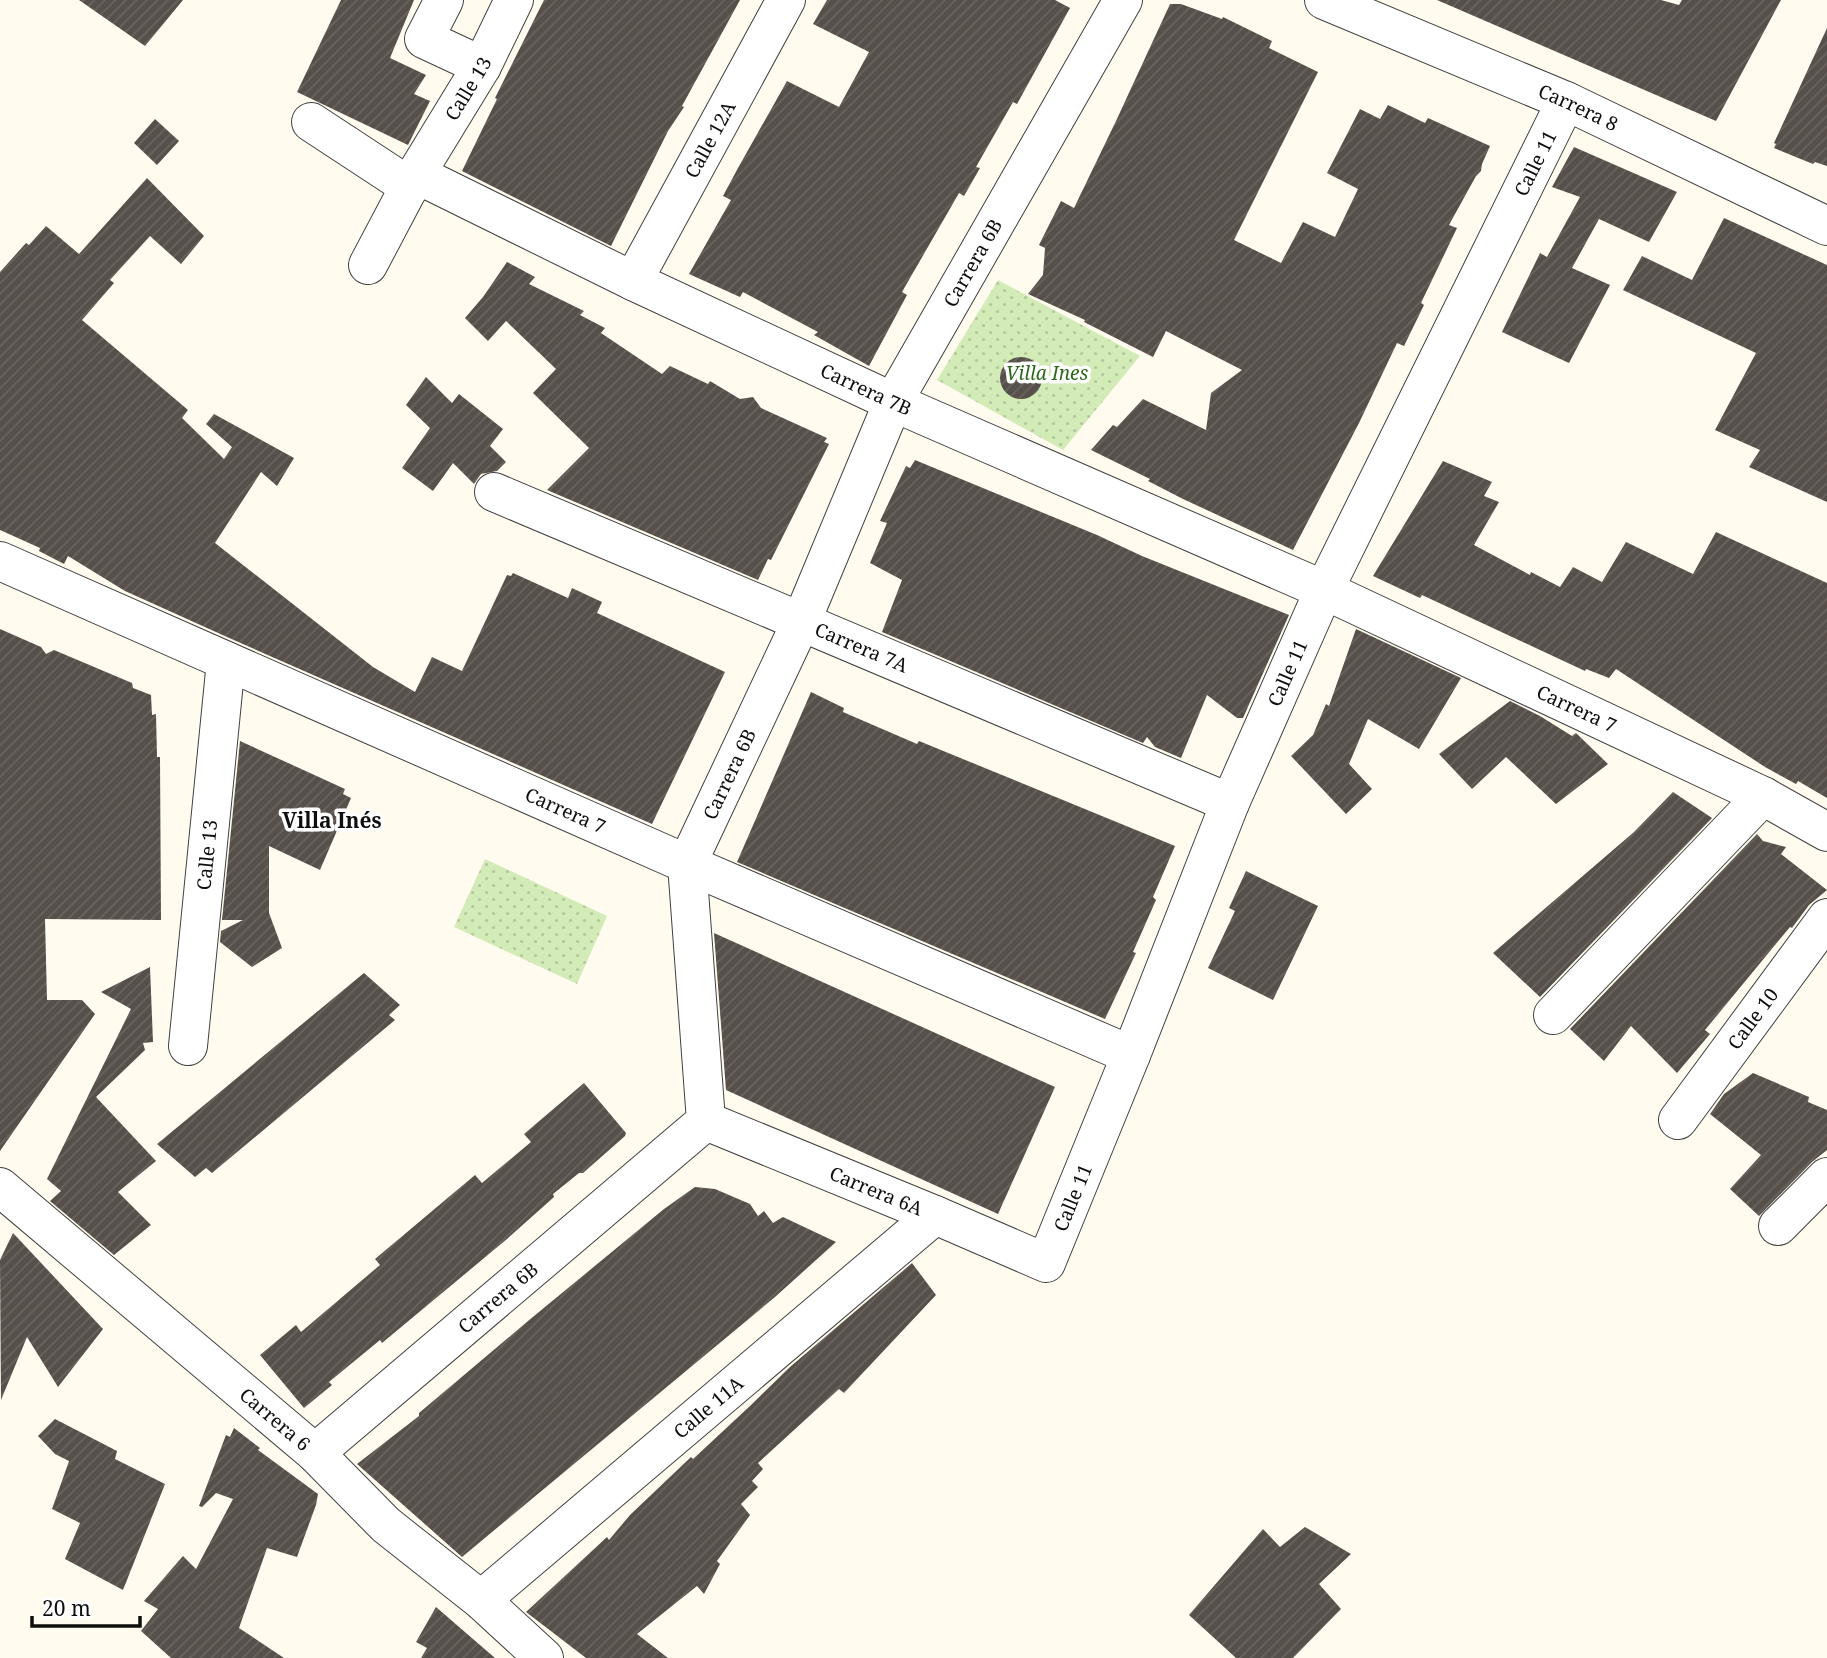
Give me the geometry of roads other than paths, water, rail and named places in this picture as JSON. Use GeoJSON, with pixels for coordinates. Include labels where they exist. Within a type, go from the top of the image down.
{"type":"FeatureCollection","features":[{"type":"Feature","properties":{"kind":"street"},"geometry":{"type":"LineString","coordinates":[[444,0],[424,39],[482,66]]}},
{"type":"Feature","properties":{"kind":"street","name":"Calle 13"},"geometry":{"type":"LineString","coordinates":[[368,265],[413,180],[482,66],[514,0]]}},
{"type":"Feature","properties":{"kind":"street","name":"Calle 12A"},"geometry":{"type":"LineString","coordinates":[[633,281],[786,0]]}},
{"type":"Feature","properties":{"kind":"street","name":"Carrera 6B"},"geometry":{"type":"LineString","coordinates":[[315,1453],[706,1121],[687,863],[802,620],[893,402],[1123,0]]}},
{"type":"Feature","properties":{"kind":"street","name":"Carrera 8"},"geometry":{"type":"LineString","coordinates":[[1324,0],[1566,101],[1827,226]]}},
{"type":"Feature","properties":{"kind":"street","name":"Calle 11"},"geometry":{"type":"LineString","coordinates":[[1045,1263],[1131,1055],[1230,803],[1324,590],[1566,101]]}},
{"type":"Feature","properties":{"kind":"street","name":"Carrera 7B"},"geometry":{"type":"LineString","coordinates":[[311,122],[413,180],[893,402],[1324,590]]}},
{"type":"Feature","properties":{"kind":"street","name":"Carrera 7A"},"geometry":{"type":"LineString","coordinates":[[494,492],[1230,803]]}},
{"type":"Feature","properties":{"kind":"street","name":"Carrera 7"},"geometry":{"type":"LineString","coordinates":[[0,561],[1131,1055]]}},
{"type":"Feature","properties":{"kind":"street","name":"Carrera 7"},"geometry":{"type":"LineString","coordinates":[[1324,590],[1763,796],[1827,831]]}},
{"type":"Feature","properties":{"kind":"street","name":"Calle 13"},"geometry":{"type":"LineString","coordinates":[[188,1046],[226,661]]}},
{"type":"Feature","properties":{"kind":"street"},"geometry":{"type":"LineString","coordinates":[[1552,1015],[1763,796]]}},
{"type":"Feature","properties":{"kind":"street","name":"Calle 10"},"geometry":{"type":"LineString","coordinates":[[1678,1120],[1827,918]]}},
{"type":"Feature","properties":{"kind":"street","name":"Carrera 6A"},"geometry":{"type":"LineString","coordinates":[[706,1121],[935,1214],[1045,1263]]}},
{"type":"Feature","properties":{"kind":"street"},"geometry":{"type":"LineString","coordinates":[[1778,1226],[1827,1177]]}},
{"type":"Feature","properties":{"kind":"street","name":"Carrera 6"},"geometry":{"type":"LineString","coordinates":[[0,1187],[315,1453],[386,1525],[481,1600],[544,1658]]}},
{"type":"Feature","properties":{"kind":"street","name":"Calle 11A"},"geometry":{"type":"LineString","coordinates":[[481,1600],[935,1214]]}},
{"type":"Feature","properties":{"kind":"district","name":"Villa Inés"},"geometry":{"type":"Point","coordinates":[332,821]}},
{"type":"Feature","properties":{"kind":"park label","name":"Villa Ines"},"geometry":{"type":"Point","coordinates":[1047,373]}}]}
